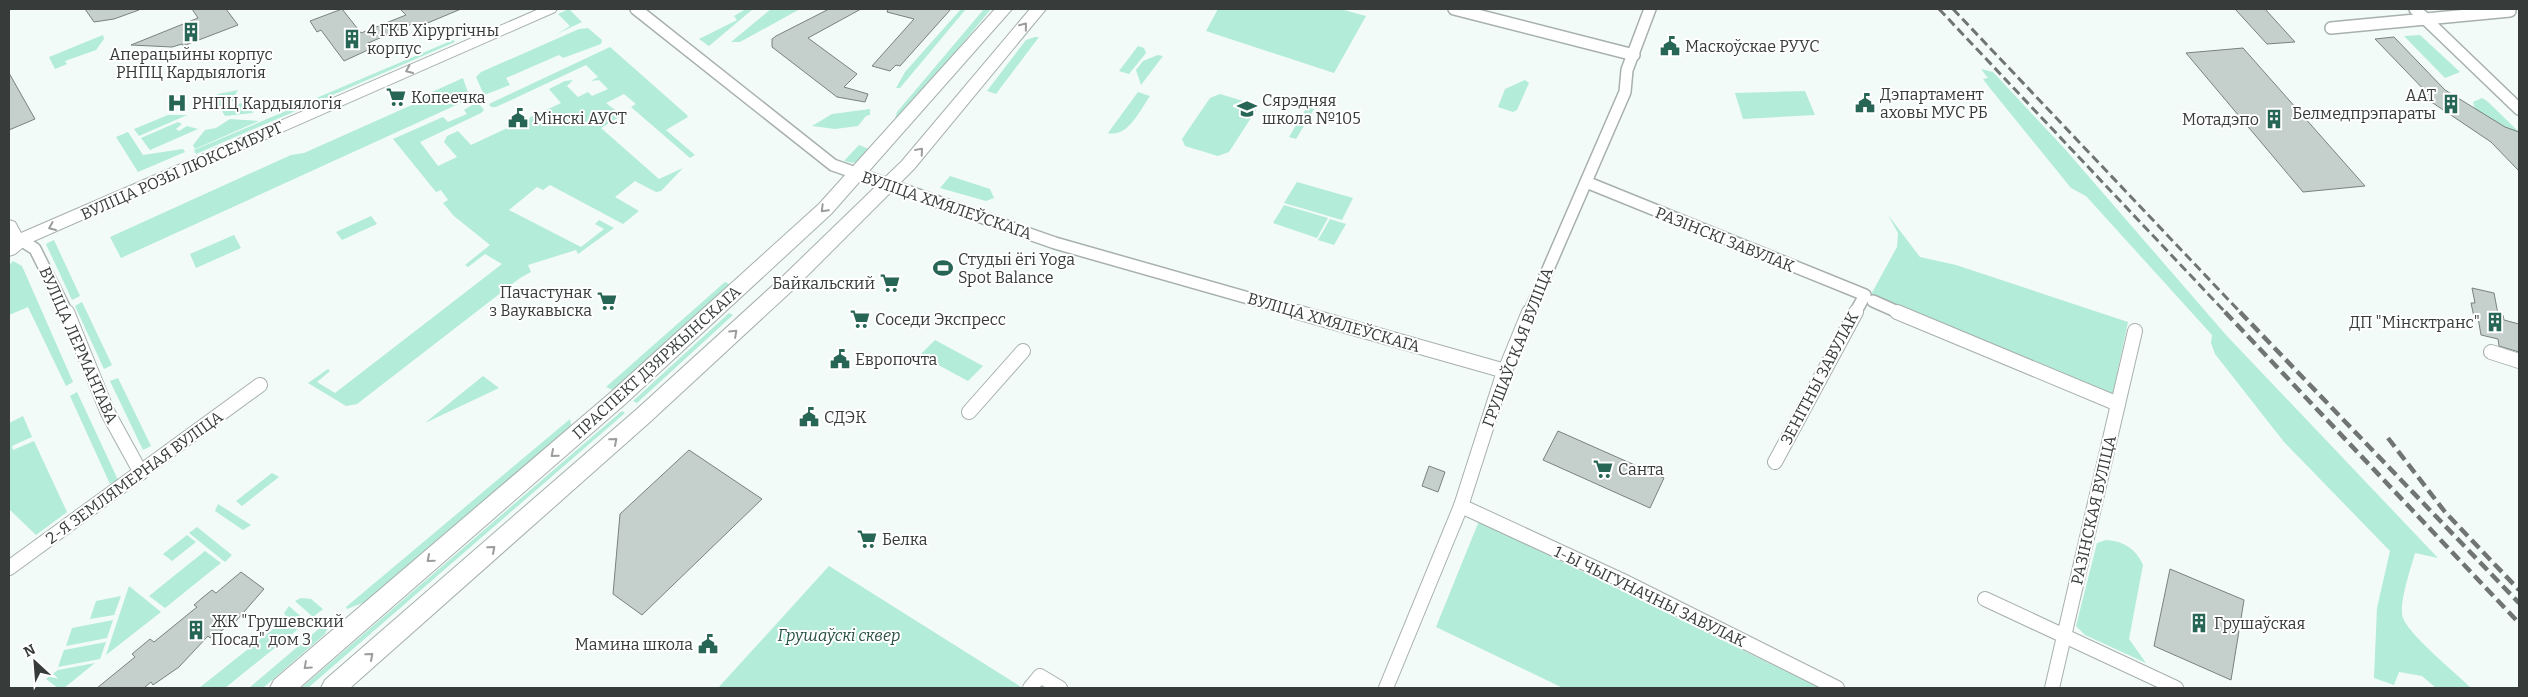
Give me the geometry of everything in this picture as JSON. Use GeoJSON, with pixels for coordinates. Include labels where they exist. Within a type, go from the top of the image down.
{"type":"FeatureCollection","features":[{"type":"Feature","properties":{"kind":"main road","name":"ПРАСПЕКТ ДЗЯРЖЫНСКАГА"},"geometry":{"type":"LineString","coordinates":[[282,688],[617,399],[773,258],[858,174],[1004,9]]}},
{"type":"Feature","properties":{"kind":"main road","name":"ПРАСПЕКТ ДЗЯРЖЫНСКАГА"},"geometry":{"type":"LineString","coordinates":[[333,688],[688,375],[789,282],[908,165],[1038,9]]}},
{"type":"Feature","properties":{"kind":"street","name":"ВУЛІЦА РОЗЫ ЛЮКСЕМБУРГ"},"geometry":{"type":"LineString","coordinates":[[15,245],[550,9]]}},
{"type":"Feature","properties":{"kind":"street","name":"ВУЛІЦА ХМЯЛЕЎСКАГА"},"geometry":{"type":"LineString","coordinates":[[636,9],[828,163],[886,186],[1055,243],[1505,371]]}},
{"type":"Feature","properties":{"kind":"street"},"geometry":{"type":"LineString","coordinates":[[1454,9],[1634,55]]}},
{"type":"Feature","properties":{"kind":"street","name":"ГРУШАЎСКАЯ ВУЛІЦА"},"geometry":{"type":"LineString","coordinates":[[1386,688],[1461,506],[1505,371],[1555,250],[1625,92],[1628,70],[1650,9]]}},
{"type":"Feature","properties":{"kind":"street"},"geometry":{"type":"LineString","coordinates":[[2415,9],[2519,109]]}},
{"type":"Feature","properties":{"kind":"street"},"geometry":{"type":"LineString","coordinates":[[2331,28],[2510,11]]}},
{"type":"Feature","properties":{"kind":"street","name":"РАЗІНСКІ ЗАВУЛАК"},"geometry":{"type":"LineString","coordinates":[[1586,182],[1869,298],[1951,336],[2118,404]]}},
{"type":"Feature","properties":{"kind":"street","name":"ВУЛІЦА ЛЕРМАНТАВА"},"geometry":{"type":"LineString","coordinates":[[9,226],[15,245],[35,250],[52,281],[64,305],[108,413],[133,462],[141,472]]}},
{"type":"Feature","properties":{"kind":"street","name":"ЗЕНІТНЫ ЗАВУЛАК"},"geometry":{"type":"LineString","coordinates":[[1775,462],[1869,298]]}},
{"type":"Feature","properties":{"kind":"street","name":"РАЗІНСКАЯ ВУЛІЦА"},"geometry":{"type":"LineString","coordinates":[[2052,688],[2136,331]]}},
{"type":"Feature","properties":{"kind":"street"},"geometry":{"type":"LineString","coordinates":[[969,412],[1023,351]]}},
{"type":"Feature","properties":{"kind":"street"},"geometry":{"type":"LineString","coordinates":[[2491,352],[2519,361]]}},
{"type":"Feature","properties":{"kind":"street","name":"2-Я ЗЕМЛЯМЕРНАЯ ВУЛІЦА"},"geometry":{"type":"LineString","coordinates":[[9,568],[260,385]]}},
{"type":"Feature","properties":{"kind":"street","name":"1-Ы ЧЫГУНАЧНЫ ЗАВУЛАК"},"geometry":{"type":"LineString","coordinates":[[1461,506],[1621,580],[1837,688]]}},
{"type":"Feature","properties":{"kind":"street"},"geometry":{"type":"LineString","coordinates":[[1985,599],[2065,636],[2084,647],[2176,688]]}},
{"type":"Feature","properties":{"kind":"street"},"geometry":{"type":"LineString","coordinates":[[1030,688],[1040,676],[1060,688]]}},
{"type":"Feature","properties":{"kind":"green space"},"geometry":{"type":"Polygon","coordinates":[[[569,9],[582,22],[557,34],[570,26],[558,14],[569,9]]]}},
{"type":"Feature","properties":{"kind":"green space"},"geometry":{"type":"Polygon","coordinates":[[[746,9],[753,9],[709,46],[699,39],[737,20],[734,16],[746,9]]]}},
{"type":"Feature","properties":{"kind":"green space"},"geometry":{"type":"Polygon","coordinates":[[[771,9],[800,9],[740,42],[731,42],[771,9]]]}},
{"type":"Feature","properties":{"kind":"green space"},"geometry":{"type":"Polygon","coordinates":[[[961,9],[966,9],[900,88],[896,88],[905,72],[961,9]]]}},
{"type":"Feature","properties":{"kind":"green space"},"geometry":{"type":"Polygon","coordinates":[[[984,9],[991,9],[862,160],[853,163],[844,161],[859,145],[869,149],[894,122],[897,112],[984,9]]]}},
{"type":"Feature","properties":{"kind":"green space"},"geometry":{"type":"Polygon","coordinates":[[[1218,9],[1340,9],[1366,16],[1334,73],[1206,31],[1218,9]]]}},
{"type":"Feature","properties":{"kind":"green space"},"geometry":{"type":"Polygon","coordinates":[[[588,28],[602,40],[601,44],[563,58],[559,55],[506,78],[510,85],[484,95],[476,77],[481,72],[579,29],[588,28]]]}},
{"type":"Feature","properties":{"kind":"green space"},"geometry":{"type":"Polygon","coordinates":[[[103,35],[104,39],[96,50],[65,61],[67,64],[55,69],[49,57],[103,35]]]}},
{"type":"Feature","properties":{"kind":"green space"},"geometry":{"type":"Polygon","coordinates":[[[2420,35],[2460,72],[2445,78],[2404,36],[2420,35]]]}},
{"type":"Feature","properties":{"kind":"green space"},"geometry":{"type":"Polygon","coordinates":[[[1039,37],[996,94],[987,91],[1026,40],[1039,37]]]}},
{"type":"Feature","properties":{"kind":"green space"},"geometry":{"type":"Polygon","coordinates":[[[453,40],[455,42],[196,154],[194,150],[453,40]]]}},
{"type":"Feature","properties":{"kind":"green space"},"geometry":{"type":"Polygon","coordinates":[[[1138,46],[1144,48],[1146,53],[1129,74],[1119,71],[1138,46]]]}},
{"type":"Feature","properties":{"kind":"green space"},"geometry":{"type":"Polygon","coordinates":[[[610,47],[687,115],[688,117],[666,130],[695,155],[690,158],[631,107],[636,104],[624,94],[606,103],[619,113],[624,111],[626,113],[601,128],[659,179],[683,168],[661,191],[656,192],[635,181],[615,197],[639,211],[623,224],[550,185],[543,190],[537,187],[509,210],[581,247],[604,229],[595,224],[599,220],[614,228],[578,254],[576,250],[528,265],[531,272],[520,278],[357,404],[346,406],[308,383],[328,369],[330,371],[317,382],[335,393],[502,264],[485,254],[468,267],[465,265],[490,245],[454,216],[443,203],[448,200],[441,190],[436,192],[393,139],[443,117],[448,122],[467,114],[464,110],[472,105],[480,105],[484,110],[481,113],[420,142],[438,166],[457,157],[444,142],[447,136],[458,131],[471,145],[561,103],[549,89],[565,81],[573,80],[567,86],[578,97],[588,92],[592,96],[608,89],[599,80],[591,81],[598,77],[586,65],[496,107],[491,107],[489,104],[610,47]]]}},
{"type":"Feature","properties":{"kind":"green space"},"geometry":{"type":"Polygon","coordinates":[[[1158,55],[1163,56],[1141,85],[1136,70],[1143,61],[1158,55]]]}},
{"type":"Feature","properties":{"kind":"green space"},"geometry":{"type":"Polygon","coordinates":[[[1981,69],[1993,72],[2064,148],[2226,335],[2438,558],[2415,553],[2402,604],[2403,618],[2423,644],[2471,688],[2436,688],[2422,676],[2399,672],[2394,685],[2374,678],[2377,608],[2390,551],[2284,442],[2215,354],[2211,343],[2212,335],[2086,196],[2071,188],[1989,87],[1983,79],[1988,78],[1981,69]]]}},
{"type":"Feature","properties":{"kind":"green space"},"geometry":{"type":"Polygon","coordinates":[[[463,78],[468,93],[465,101],[121,258],[110,237],[291,155],[304,153],[414,104],[421,97],[463,78]]]}},
{"type":"Feature","properties":{"kind":"green space"},"geometry":{"type":"Polygon","coordinates":[[[1525,80],[1529,83],[1517,110],[1513,112],[1498,107],[1505,89],[1525,80]]]}},
{"type":"Feature","properties":{"kind":"green space"},"geometry":{"type":"Polygon","coordinates":[[[238,90],[235,95],[238,99],[218,107],[212,99],[218,94],[238,90]]]}},
{"type":"Feature","properties":{"kind":"green space"},"geometry":{"type":"Polygon","coordinates":[[[1805,91],[1815,115],[1743,119],[1735,93],[1805,91]]]}},
{"type":"Feature","properties":{"kind":"green space"},"geometry":{"type":"Polygon","coordinates":[[[1138,92],[1150,96],[1133,122],[1122,131],[1108,133],[1138,92]]]}},
{"type":"Feature","properties":{"kind":"green space"},"geometry":{"type":"Polygon","coordinates":[[[1220,94],[1253,104],[1256,110],[1229,152],[1218,156],[1185,146],[1182,139],[1210,98],[1220,94]]]}},
{"type":"Feature","properties":{"kind":"green space"},"geometry":{"type":"Polygon","coordinates":[[[2482,98],[2519,132],[2505,127],[2475,109],[2473,102],[2482,98]]]}},
{"type":"Feature","properties":{"kind":"green space"},"geometry":{"type":"Polygon","coordinates":[[[241,103],[245,108],[250,108],[253,113],[225,116],[222,111],[241,103]]]}},
{"type":"Feature","properties":{"kind":"green space"},"geometry":{"type":"Polygon","coordinates":[[[1307,107],[1314,109],[1296,139],[1289,137],[1307,107]]]}},
{"type":"Feature","properties":{"kind":"green space"},"geometry":{"type":"Polygon","coordinates":[[[870,109],[870,115],[866,116],[858,126],[835,129],[812,126],[832,114],[870,109]]]}},
{"type":"Feature","properties":{"kind":"green space"},"geometry":{"type":"Polygon","coordinates":[[[168,115],[187,115],[139,136],[134,129],[168,115]]]}},
{"type":"Feature","properties":{"kind":"green space"},"geometry":{"type":"Polygon","coordinates":[[[230,119],[259,121],[195,149],[193,145],[205,130],[216,128],[230,119]]]}},
{"type":"Feature","properties":{"kind":"green space"},"geometry":{"type":"Polygon","coordinates":[[[178,122],[182,124],[176,129],[179,131],[187,126],[198,129],[150,150],[141,138],[178,122]]]}},
{"type":"Feature","properties":{"kind":"green space"},"geometry":{"type":"Polygon","coordinates":[[[128,132],[143,155],[183,149],[185,152],[138,172],[116,137],[128,132]]]}},
{"type":"Feature","properties":{"kind":"green space"},"geometry":{"type":"Polygon","coordinates":[[[950,176],[990,189],[994,198],[986,201],[940,188],[950,176]]]}},
{"type":"Feature","properties":{"kind":"green space"},"geometry":{"type":"Polygon","coordinates":[[[1297,182],[1353,198],[1342,220],[1284,203],[1297,182]]]}},
{"type":"Feature","properties":{"kind":"green space"},"geometry":{"type":"Polygon","coordinates":[[[1284,205],[1328,218],[1317,238],[1273,223],[1284,205]]]}},
{"type":"Feature","properties":{"kind":"green space"},"geometry":{"type":"Polygon","coordinates":[[[1888,215],[1920,257],[1956,265],[2128,322],[2112,397],[1868,300],[1897,247],[1898,233],[1888,215]]]}},
{"type":"Feature","properties":{"kind":"green space"},"geometry":{"type":"Polygon","coordinates":[[[371,216],[377,224],[342,240],[336,232],[371,216]]]}},
{"type":"Feature","properties":{"kind":"green space"},"geometry":{"type":"Polygon","coordinates":[[[1330,219],[1346,224],[1334,245],[1318,240],[1330,219]]]}},
{"type":"Feature","properties":{"kind":"green space"},"geometry":{"type":"Polygon","coordinates":[[[234,235],[241,248],[196,268],[190,254],[234,235]]]}},
{"type":"Feature","properties":{"kind":"green space"},"geometry":{"type":"Polygon","coordinates":[[[54,240],[80,296],[72,300],[46,244],[54,240]]]}},
{"type":"Feature","properties":{"kind":"green space"},"geometry":{"type":"Polygon","coordinates":[[[13,261],[22,266],[73,382],[66,386],[28,307],[9,315],[9,265],[13,261]]]}},
{"type":"Feature","properties":{"kind":"green space"},"geometry":{"type":"Polygon","coordinates":[[[725,282],[731,285],[613,390],[606,387],[725,282]]]}},
{"type":"Feature","properties":{"kind":"green space"},"geometry":{"type":"Polygon","coordinates":[[[82,302],[112,365],[104,369],[75,306],[82,302]]]}},
{"type":"Feature","properties":{"kind":"green space"},"geometry":{"type":"Polygon","coordinates":[[[729,313],[733,315],[637,403],[633,401],[729,313]]]}},
{"type":"Feature","properties":{"kind":"green space"},"geometry":{"type":"Polygon","coordinates":[[[935,340],[983,366],[968,381],[920,355],[935,340]]]}},
{"type":"Feature","properties":{"kind":"green space"},"geometry":{"type":"Polygon","coordinates":[[[483,376],[499,388],[425,423],[483,376]]]}},
{"type":"Feature","properties":{"kind":"green space"},"geometry":{"type":"Polygon","coordinates":[[[118,378],[151,446],[143,450],[110,381],[118,378]]]}},
{"type":"Feature","properties":{"kind":"green space"},"geometry":{"type":"Polygon","coordinates":[[[77,392],[118,480],[110,484],[70,396],[77,392]]]}},
{"type":"Feature","properties":{"kind":"green space"},"geometry":{"type":"Polygon","coordinates":[[[622,411],[625,413],[308,688],[301,688],[622,411]]]}},
{"type":"Feature","properties":{"kind":"green space"},"geometry":{"type":"Polygon","coordinates":[[[23,416],[32,437],[12,446],[13,450],[34,441],[67,512],[36,535],[9,509],[9,423],[23,416]]]}},
{"type":"Feature","properties":{"kind":"green space"},"geometry":{"type":"Polygon","coordinates":[[[570,419],[570,428],[365,602],[347,609],[346,607],[570,419]]]}},
{"type":"Feature","properties":{"kind":"green space"},"geometry":{"type":"Polygon","coordinates":[[[272,473],[279,477],[242,506],[236,501],[272,473]]]}},
{"type":"Feature","properties":{"kind":"green space"},"geometry":{"type":"Polygon","coordinates":[[[218,504],[251,525],[243,530],[215,511],[218,504]]]}},
{"type":"Feature","properties":{"kind":"green space"},"geometry":{"type":"Polygon","coordinates":[[[1479,521],[1820,688],[1563,688],[1436,627],[1479,521]]]}},
{"type":"Feature","properties":{"kind":"green space"},"geometry":{"type":"Polygon","coordinates":[[[197,527],[232,555],[225,562],[189,533],[197,527]]]}},
{"type":"Feature","properties":{"kind":"green space"},"geometry":{"type":"Polygon","coordinates":[[[187,535],[196,542],[172,561],[163,554],[187,535]]]}},
{"type":"Feature","properties":{"kind":"green space"},"geometry":{"type":"Polygon","coordinates":[[[2106,540],[2118,542],[2129,547],[2137,554],[2143,565],[2129,639],[2146,663],[2085,635],[2076,626],[2097,543],[2106,540]]]}},
{"type":"Feature","properties":{"kind":"green space"},"geometry":{"type":"Polygon","coordinates":[[[205,551],[221,563],[165,608],[149,596],[205,551]]]}},
{"type":"Feature","properties":{"kind":"green space","name":"Грушаўскі сквер"},"geometry":{"type":"Polygon","coordinates":[[[829,566],[1007,678],[1021,687],[718,688],[829,566]]]}},
{"type":"Feature","properties":{"kind":"green space"},"geometry":{"type":"Polygon","coordinates":[[[129,586],[161,612],[106,655],[129,586]]]}},
{"type":"Feature","properties":{"kind":"green space"},"geometry":{"type":"Polygon","coordinates":[[[121,596],[114,615],[90,619],[96,601],[121,596]]]}},
{"type":"Feature","properties":{"kind":"green space"},"geometry":{"type":"Polygon","coordinates":[[[301,598],[311,599],[323,609],[313,617],[295,601],[301,598]]]}},
{"type":"Feature","properties":{"kind":"green space"},"geometry":{"type":"Polygon","coordinates":[[[289,606],[307,622],[225,688],[199,688],[287,618],[284,613],[289,606]]]}},
{"type":"Feature","properties":{"kind":"green space"},"geometry":{"type":"Polygon","coordinates":[[[113,620],[107,638],[66,646],[72,628],[113,620]]]}},
{"type":"Feature","properties":{"kind":"green space"},"geometry":{"type":"Polygon","coordinates":[[[328,621],[329,625],[325,634],[263,688],[249,688],[328,621]]]}},
{"type":"Feature","properties":{"kind":"green space"},"geometry":{"type":"Polygon","coordinates":[[[106,642],[100,659],[58,667],[64,650],[106,642]]]}},
{"type":"Feature","properties":{"kind":"green space"},"geometry":{"type":"Polygon","coordinates":[[[95,663],[64,688],[58,688],[46,679],[58,670],[95,663]]]}},
{"type":"Feature","properties":{"kind":"building","name":"Аперацыйны корпус РНПЦ Кардыялогія"},"geometry":{"type":"Polygon","coordinates":[[[85,9],[139,10],[114,19],[94,22],[85,9]]]}},
{"type":"Feature","properties":{"kind":"building","name":"Аперацыйны корпус РНПЦ Кардыялогія"},"geometry":{"type":"Polygon","coordinates":[[[192,9],[226,9],[238,25],[183,46],[182,44],[172,47],[131,45],[198,18],[192,9]]]}},
{"type":"Feature","properties":{"kind":"building","name":"4 ГКБ Хірургічны корпус"},"geometry":{"type":"Polygon","coordinates":[[[342,9],[361,33],[406,15],[400,9],[461,9],[418,27],[414,23],[366,44],[370,49],[344,61],[321,30],[317,32],[310,21],[342,9]]]}},
{"type":"Feature","properties":{"kind":"building"},"geometry":{"type":"Polygon","coordinates":[[[829,9],[861,9],[808,38],[857,74],[844,87],[868,94],[865,102],[837,97],[772,47],[772,39],[776,36],[829,9]]]}},
{"type":"Feature","properties":{"kind":"building"},"geometry":{"type":"Polygon","coordinates":[[[888,9],[951,9],[900,66],[896,65],[890,71],[872,66],[914,19],[887,12],[888,9]]]}},
{"type":"Feature","properties":{"kind":"building"},"geometry":{"type":"Polygon","coordinates":[[[2235,9],[2265,9],[2295,42],[2267,44],[2235,9]]]}},
{"type":"Feature","properties":{"kind":"building","name":"ААТ Белмедпрэпараты"},"geometry":{"type":"Polygon","coordinates":[[[2394,37],[2445,90],[2505,127],[2519,132],[2519,171],[2491,142],[2427,99],[2431,97],[2375,39],[2394,37]]]}},
{"type":"Feature","properties":{"kind":"building","name":"Мотадэпо"},"geometry":{"type":"Polygon","coordinates":[[[2243,48],[2365,186],[2303,192],[2186,53],[2243,48]]]}},
{"type":"Feature","properties":{"kind":"building"},"geometry":{"type":"Polygon","coordinates":[[[9,73],[35,119],[9,130],[9,73]]]}},
{"type":"Feature","properties":{"kind":"building","name":"ДП \"Мінсктранс\""},"geometry":{"type":"Polygon","coordinates":[[[2472,288],[2494,293],[2498,314],[2503,315],[2504,320],[2519,324],[2519,352],[2499,346],[2498,339],[2481,335],[2478,318],[2474,317],[2471,303],[2475,303],[2472,288]]]}},
{"type":"Feature","properties":{"kind":"building","name":"Санта"},"geometry":{"type":"Polygon","coordinates":[[[1558,431],[1664,478],[1650,508],[1543,460],[1558,431]]]}},
{"type":"Feature","properties":{"kind":"building"},"geometry":{"type":"Polygon","coordinates":[[[689,450],[762,499],[642,615],[613,594],[620,514],[689,450]]]}},
{"type":"Feature","properties":{"kind":"building"},"geometry":{"type":"Polygon","coordinates":[[[1429,466],[1445,472],[1438,492],[1422,486],[1429,466]]]}},
{"type":"Feature","properties":{"kind":"building","name":"Грушаўская"},"geometry":{"type":"Polygon","coordinates":[[[2170,569],[2244,600],[2231,680],[2154,646],[2170,569]]]}},
{"type":"Feature","properties":{"kind":"building","name":"ЖК \"Грушевский Посад\" дом 3"},"geometry":{"type":"Polygon","coordinates":[[[241,572],[264,589],[236,621],[210,638],[208,636],[179,667],[153,685],[151,682],[144,688],[97,688],[135,657],[132,654],[150,639],[154,642],[197,607],[194,605],[202,598],[212,590],[216,593],[241,572]]]}},
{"type":"Feature","properties":{"kind":"railway"},"geometry":{"type":"LineString","coordinates":[[1939,9],[2226,313]]}},
{"type":"Feature","properties":{"kind":"railway"},"geometry":{"type":"LineString","coordinates":[[1953,9],[2241,313]]}},
{"type":"Feature","properties":{"kind":"railway"},"geometry":{"type":"LineString","coordinates":[[2225,312],[2519,623]]}},
{"type":"Feature","properties":{"kind":"railway"},"geometry":{"type":"LineString","coordinates":[[2240,312],[2519,603]]}},
{"type":"Feature","properties":{"kind":"railway"},"geometry":{"type":"LineString","coordinates":[[2388,438],[2445,512],[2519,590]]}},
{"type":"Feature","properties":{"kind":"place","name":"Аперацыйны корпус РНПЦ Кардыялогія"},"geometry":{"type":"Point","coordinates":[191,32]}},
{"type":"Feature","properties":{"kind":"place","name":"4 ГКБ Хірургічны корпус"},"geometry":{"type":"Point","coordinates":[352,39]}},
{"type":"Feature","properties":{"kind":"place","name":"Маскоўскае РУУС"},"geometry":{"type":"Point","coordinates":[1670,46]}},
{"type":"Feature","properties":{"kind":"place","name":"Копеечка"},"geometry":{"type":"Point","coordinates":[396,97]}},
{"type":"Feature","properties":{"kind":"place","name":"РНПЦ Кардыялогія"},"geometry":{"type":"Point","coordinates":[177,103]}},
{"type":"Feature","properties":{"kind":"place","name":"Дэпартамент аховы МУС РБ"},"geometry":{"type":"Point","coordinates":[1865,103]}},
{"type":"Feature","properties":{"kind":"place","name":"ААТ Белмедпрэпараты"},"geometry":{"type":"Point","coordinates":[2451,104]}},
{"type":"Feature","properties":{"kind":"place","name":"Сярэдняя школа №105"},"geometry":{"type":"Point","coordinates":[1247,109]}},
{"type":"Feature","properties":{"kind":"place","name":"Мінскі АУСТ"},"geometry":{"type":"Point","coordinates":[518,118]}},
{"type":"Feature","properties":{"kind":"place","name":"Мотадэпо"},"geometry":{"type":"Point","coordinates":[2274,119]}},
{"type":"Feature","properties":{"kind":"place","name":"Студыі ёгі Yoga Spot Balance"},"geometry":{"type":"Point","coordinates":[943,268]}},
{"type":"Feature","properties":{"kind":"place","name":"Байкальский"},"geometry":{"type":"Point","coordinates":[890,283]}},
{"type":"Feature","properties":{"kind":"place","name":"Пачастунак з Ваукавыска"},"geometry":{"type":"Point","coordinates":[607,301]}},
{"type":"Feature","properties":{"kind":"place","name":"Соседи Экспресс"},"geometry":{"type":"Point","coordinates":[860,319]}},
{"type":"Feature","properties":{"kind":"place","name":"ДП \"Мінсктранс\""},"geometry":{"type":"Point","coordinates":[2495,322]}},
{"type":"Feature","properties":{"kind":"place","name":"Европочта"},"geometry":{"type":"Point","coordinates":[840,359]}},
{"type":"Feature","properties":{"kind":"place","name":"СДЭК"},"geometry":{"type":"Point","coordinates":[809,417]}},
{"type":"Feature","properties":{"kind":"place","name":"Санта"},"geometry":{"type":"Point","coordinates":[1603,469]}},
{"type":"Feature","properties":{"kind":"place","name":"Белка"},"geometry":{"type":"Point","coordinates":[867,539]}},
{"type":"Feature","properties":{"kind":"place","name":"Грушаўская"},"geometry":{"type":"Point","coordinates":[2199,623]}},
{"type":"Feature","properties":{"kind":"place","name":"ЖК \"Грушевский Посад\" дом 3"},"geometry":{"type":"Point","coordinates":[196,630]}},
{"type":"Feature","properties":{"kind":"place","name":"Мамина школа"},"geometry":{"type":"Point","coordinates":[708,644]}}]}
